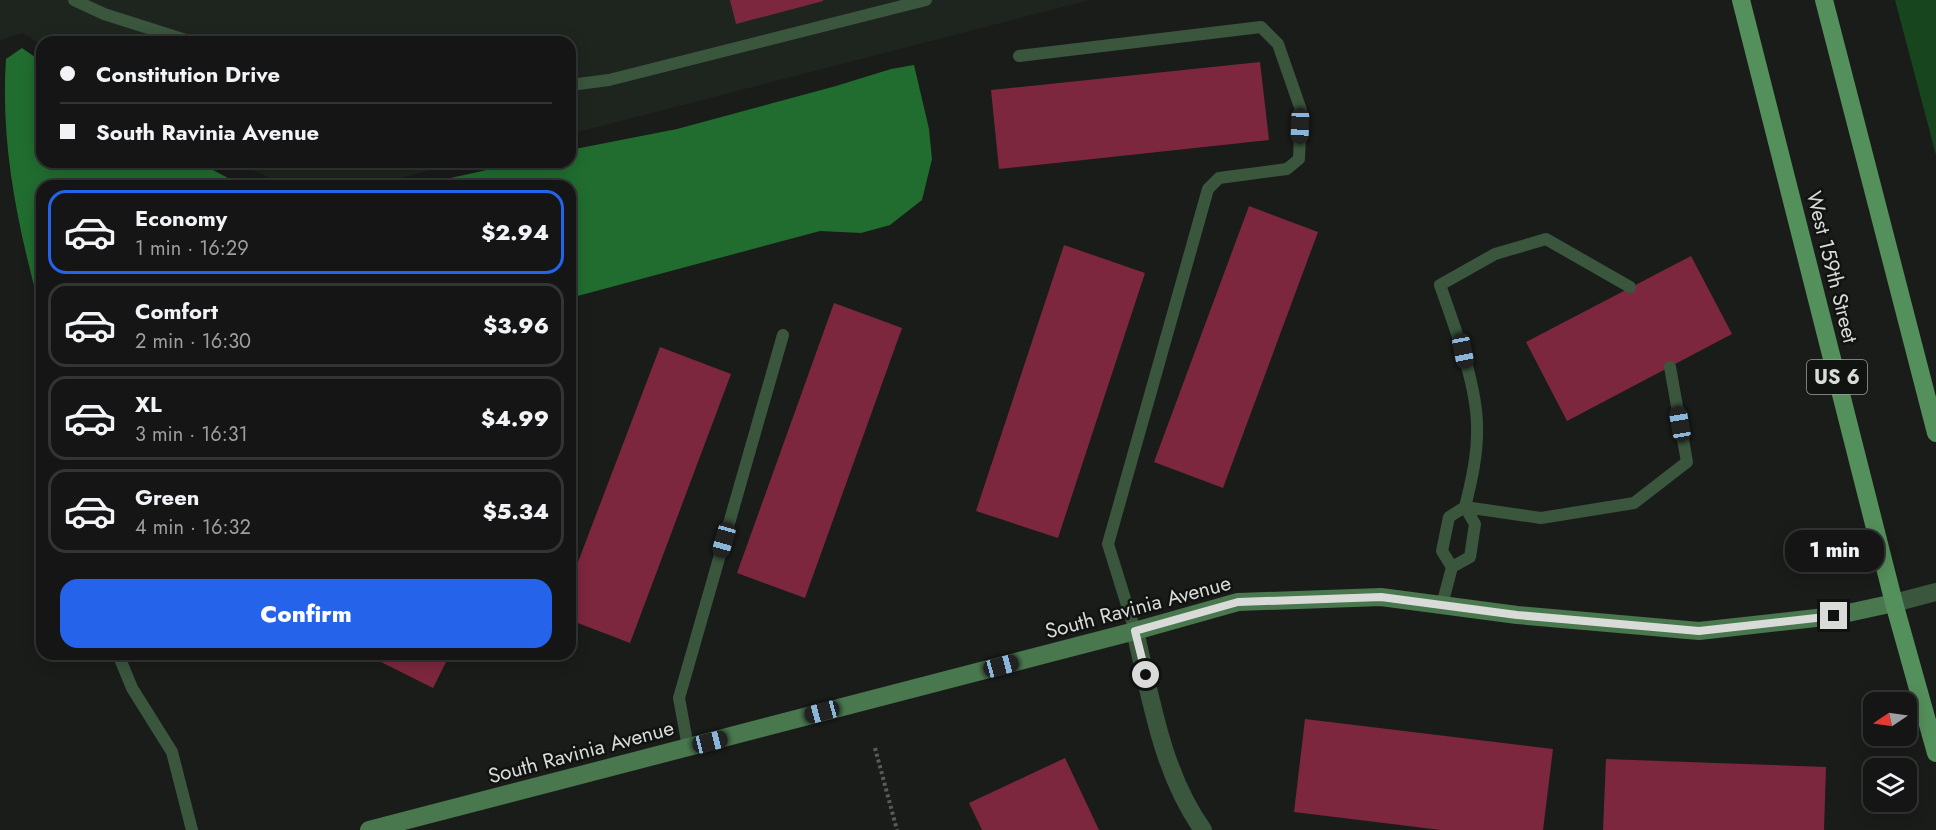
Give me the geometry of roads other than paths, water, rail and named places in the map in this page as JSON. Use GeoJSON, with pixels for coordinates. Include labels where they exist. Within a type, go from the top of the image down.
{"type":"FeatureCollection","features":[{"type":"Feature","properties":{"kind":"main road","name":"West 159th Street"},"geometry":{"type":"LineString","coordinates":[[1741,0],[1894,603],[1936,753]]}},
{"type":"Feature","properties":{"kind":"main road"},"geometry":{"type":"LineString","coordinates":[[1824,0],[1936,433]]}},
{"type":"Feature","properties":{"kind":"street","name":"South Ravinia Avenue"},"geometry":{"type":"LineString","coordinates":[[369,830],[1135,631],[1238,602],[1381,597],[1517,615],[1699,631],[1834,616],[1936,592]]}},
{"type":"Feature","properties":{"kind":"street"},"geometry":{"type":"LineString","coordinates":[[1135,631],[1162,741],[1185,805],[1203,830]]}},
{"type":"Feature","properties":{"kind":"lane"},"geometry":{"type":"LineString","coordinates":[[74,0],[104,14],[173,36]]}},
{"type":"Feature","properties":{"kind":"lane"},"geometry":{"type":"LineString","coordinates":[[576,84],[609,80],[926,0]]}},
{"type":"Feature","properties":{"kind":"lane"},"geometry":{"type":"LineString","coordinates":[[1018,56],[1261,27],[1278,44],[1301,110],[1299,159],[1287,169],[1219,178],[1208,189],[1108,544],[1135,631]]}},
{"type":"Feature","properties":{"kind":"lane"},"geometry":{"type":"LineString","coordinates":[[1442,605],[1452,567],[1470,557],[1475,524],[1465,507],[1475,469],[1477,423],[1463,351],[1440,285],[1495,254],[1546,239],[1630,287]]}},
{"type":"Feature","properties":{"kind":"lane"},"geometry":{"type":"LineString","coordinates":[[688,747],[679,698],[783,335]]}},
{"type":"Feature","properties":{"kind":"lane"},"geometry":{"type":"LineString","coordinates":[[1452,567],[1442,551],[1449,517],[1465,507],[1541,518],[1634,503],[1687,462],[1670,367]]}},
{"type":"Feature","properties":{"kind":"lane"},"geometry":{"type":"LineString","coordinates":[[120,660],[132,688],[172,752],[192,830]]}}]}
